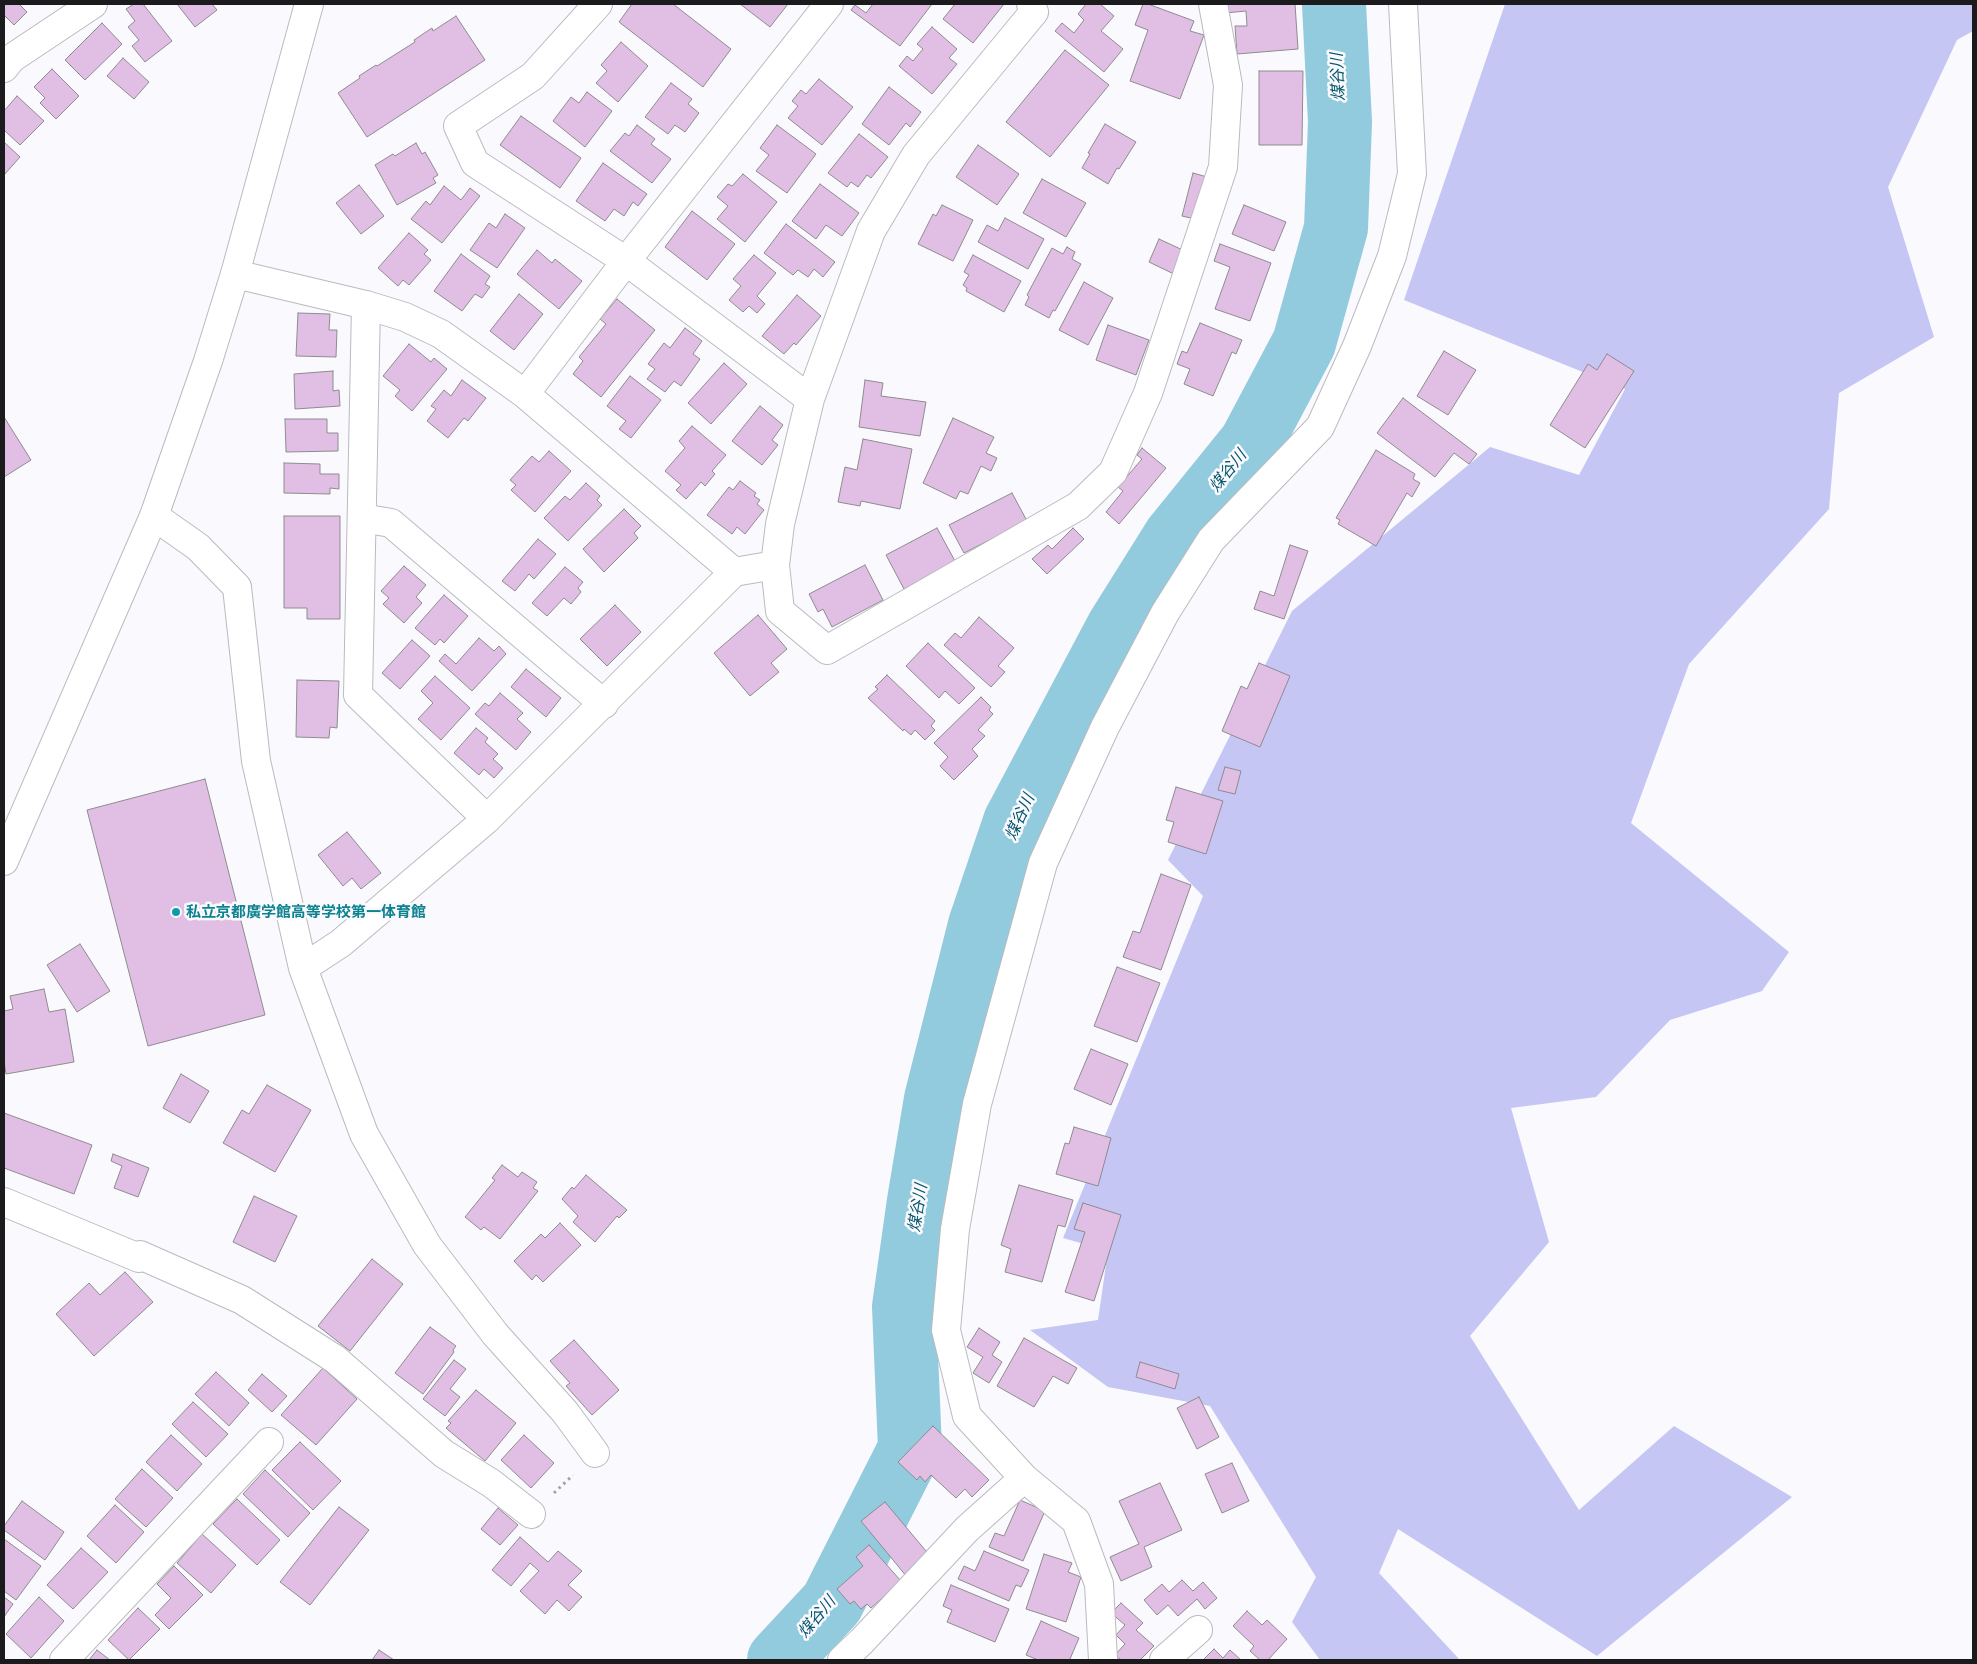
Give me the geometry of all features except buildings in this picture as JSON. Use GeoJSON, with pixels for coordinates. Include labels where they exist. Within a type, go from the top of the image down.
{"type":"FeatureCollection","features":[{"type":"Feature","properties":{"kind":"street"},"geometry":{"type":"LineString","coordinates":[[4,68],[12,58],[93,4]]}},
{"type":"Feature","properties":{"kind":"street"},"geometry":{"type":"LineString","coordinates":[[4,861],[154,516],[208,360],[234,274],[309,4]]}},
{"type":"Feature","properties":{"kind":"street"},"geometry":{"type":"LineString","coordinates":[[598,4],[533,76],[458,126],[475,163],[626,261],[810,398]]}},
{"type":"Feature","properties":{"kind":"street"},"geometry":{"type":"LineString","coordinates":[[525,394],[626,261],[829,4]]}},
{"type":"Feature","properties":{"kind":"street"},"geometry":{"type":"LineString","coordinates":[[1036,6],[916,155],[871,231],[810,398],[780,524],[775,565],[780,611],[827,650],[1078,506],[1112,472],[1148,393],[1223,167],[1228,85],[1214,4]]}},
{"type":"Feature","properties":{"kind":"street"},"geometry":{"type":"LineString","coordinates":[[1103,1660],[1099,1584],[1076,1522],[1024,1478],[967,1416],[946,1330],[955,1229],[977,1104],[1043,863],[1105,727],[1165,613],[1211,540],[1320,427],[1356,346],[1392,256],[1412,174],[1403,4]]}},
{"type":"Feature","properties":{"kind":"street"},"geometry":{"type":"LineString","coordinates":[[234,274],[366,305],[404,316],[441,334],[525,394],[734,572]]}},
{"type":"Feature","properties":{"kind":"street"},"geometry":{"type":"LineString","coordinates":[[366,305],[358,694],[487,820]]}},
{"type":"Feature","properties":{"kind":"street"},"geometry":{"type":"LineString","coordinates":[[154,516],[198,547],[237,587],[256,761],[303,968],[364,1134],[426,1245],[495,1334],[565,1412],[595,1454]]}},
{"type":"Feature","properties":{"kind":"street"},"geometry":{"type":"LineString","coordinates":[[362,518],[391,523],[604,704]]}},
{"type":"Feature","properties":{"kind":"street"},"geometry":{"type":"LineString","coordinates":[[303,968],[341,943],[487,820],[734,572],[775,565]]}},
{"type":"Feature","properties":{"kind":"street"},"geometry":{"type":"LineString","coordinates":[[4,1202],[139,1258],[140,1255],[242,1300],[335,1359],[444,1454],[491,1482],[531,1514]]}},
{"type":"Feature","properties":{"kind":"street"},"geometry":{"type":"LineString","coordinates":[[64,1660],[269,1442]]}},
{"type":"Feature","properties":{"kind":"street"},"geometry":{"type":"LineString","coordinates":[[842,1660],[967,1529],[1024,1478]]}},
{"type":"Feature","properties":{"kind":"street"},"geometry":{"type":"LineString","coordinates":[[1164,1660],[1198,1630]]}},
{"type":"Feature","properties":{"kind":"path"},"geometry":{"type":"LineString","coordinates":[[531,1514],[595,1454]]}},
{"type":"Feature","properties":{"kind":"shaded area"},"geometry":{"type":"Polygon","coordinates":[[[1505,4],[1973,4],[1973,31],[1957,40],[1888,187],[1934,337],[1839,393],[1829,509],[1689,664],[1631,823],[1789,952],[1762,991],[1670,1020],[1596,1097],[1511,1108],[1549,1242],[1470,1336],[1579,1510],[1674,1426],[1792,1497],[1597,1656],[1398,1529],[1379,1573],[1460,1660],[1320,1660],[1292,1622],[1316,1577],[1210,1406],[1108,1387],[1030,1330],[1098,1320],[1108,1251],[1063,1238],[1203,896],[1168,860],[1292,611],[1490,447],[1579,475],[1625,389],[1404,300],[1505,4]]]}},
{"type":"Feature","properties":{"kind":"waterway","name":"煤谷川"},"geometry":{"type":"LineString","coordinates":[[779,1660],[832,1603],[910,1449],[904,1307],[936,1099],[980,925],[1015,822],[1118,628],[1175,537],[1251,443],[1304,343],[1336,228],[1340,122],[1334,4]]}},
{"type":"Feature","properties":{"kind":"place","name":"私立京都廣学館高等学校第一体育館"},"geometry":{"type":"Point","coordinates":[176,912]}}]}
